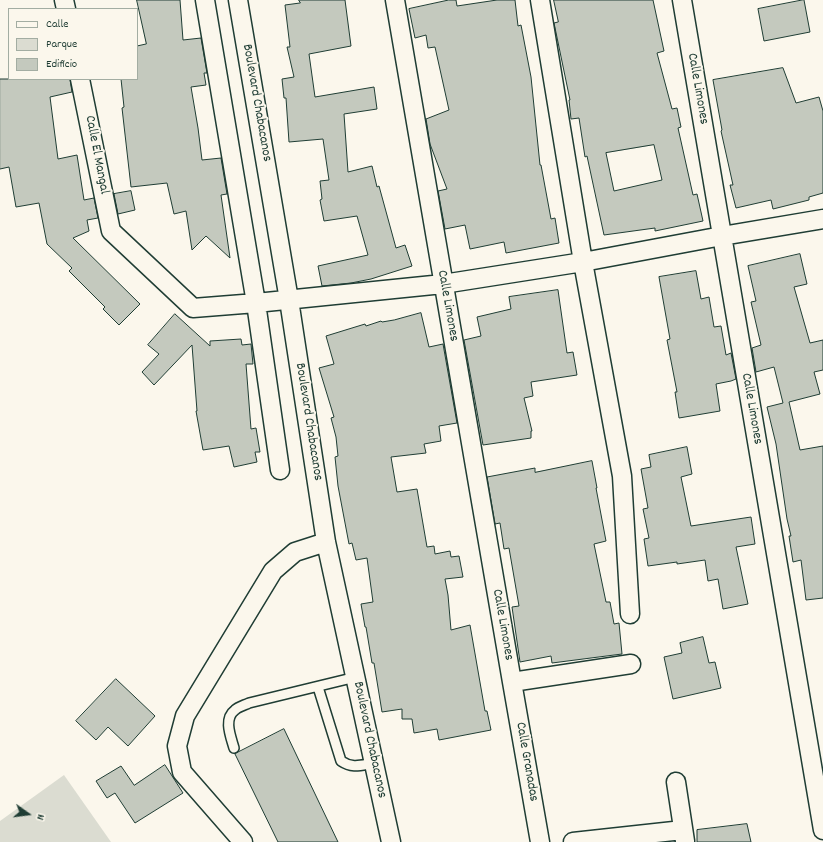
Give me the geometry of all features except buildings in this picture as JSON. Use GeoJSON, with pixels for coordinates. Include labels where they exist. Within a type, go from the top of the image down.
{"type":"FeatureCollection","features":[{"type":"Feature","properties":{"kind":"street"},"geometry":{"type":"LineString","coordinates":[[205,0],[256,303],[280,470]]}},
{"type":"Feature","properties":{"kind":"street","name":"Boulevard Chabacanos"},"geometry":{"type":"LineString","coordinates":[[238,0],[289,300],[326,542],[391,842]]}},
{"type":"Feature","properties":{"kind":"street","name":"Calle Limones"},"geometry":{"type":"LineString","coordinates":[[395,0],[512,682]]}},
{"type":"Feature","properties":{"kind":"street"},"geometry":{"type":"LineString","coordinates":[[540,0],[583,262],[622,476],[630,614]]}},
{"type":"Feature","properties":{"kind":"street","name":"Calle Limones"},"geometry":{"type":"LineString","coordinates":[[682,0],[822,821]]}},
{"type":"Feature","properties":{"kind":"street","name":"Calle El Mangal"},"geometry":{"type":"LineString","coordinates":[[80,80],[111,231],[193,308],[256,303]]}},
{"type":"Feature","properties":{"kind":"street"},"geometry":{"type":"LineString","coordinates":[[256,303],[443,284],[583,262],[823,219]]}},
{"type":"Feature","properties":{"kind":"street"},"geometry":{"type":"LineString","coordinates":[[243,842],[182,772],[176,746],[184,716],[273,571],[295,552],[326,542]]}},
{"type":"Feature","properties":{"kind":"street"},"geometry":{"type":"LineString","coordinates":[[512,682],[631,664]]}},
{"type":"Feature","properties":{"kind":"street","name":"Calle Granadas"},"geometry":{"type":"LineString","coordinates":[[512,682],[540,842]]}},
{"type":"Feature","properties":{"kind":"street"},"geometry":{"type":"LineString","coordinates":[[573,842],[684,836],[676,782]]}},
{"type":"Feature","properties":{"kind":"lane"},"geometry":{"type":"LineString","coordinates":[[234,748],[228,726],[229,716],[235,710],[249,703],[356,678]]}},
{"type":"Feature","properties":{"kind":"lane"},"geometry":{"type":"LineString","coordinates":[[318,687],[341,761],[354,767],[374,763]]}},
{"type":"Feature","properties":{"kind":"green space"},"geometry":{"type":"Polygon","coordinates":[[[64,775],[111,842],[0,842],[0,821],[64,775]]]}}]}
